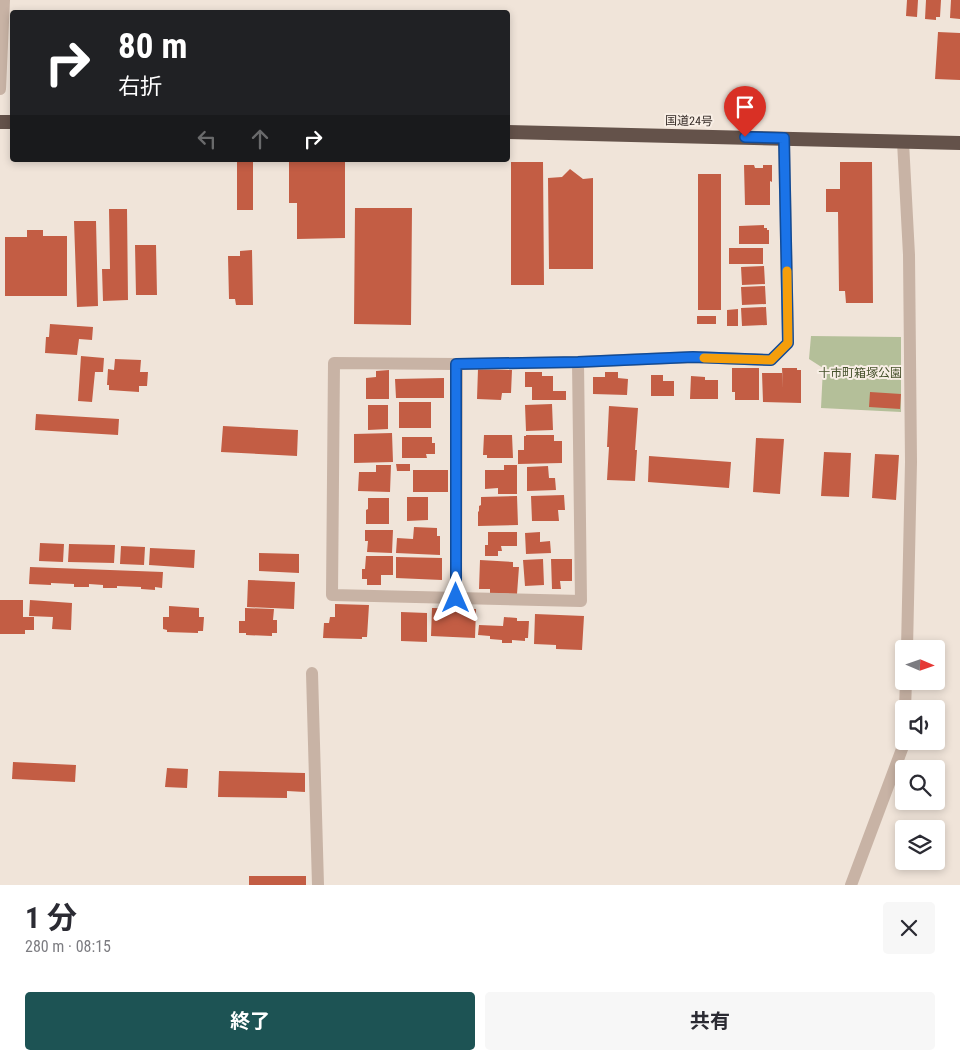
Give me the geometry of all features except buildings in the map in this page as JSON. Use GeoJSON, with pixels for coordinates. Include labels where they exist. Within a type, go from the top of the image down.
{"type":"FeatureCollection","features":[{"type":"Feature","properties":{"kind":"highway","name":"国道24号"},"geometry":{"type":"LineString","coordinates":[[510,132],[960,143]]}},
{"type":"Feature","properties":{"kind":"street"},"geometry":{"type":"LineString","coordinates":[[0,89],[4,0]]}},
{"type":"Feature","properties":{"kind":"street"},"geometry":{"type":"LineString","coordinates":[[578,362],[581,601],[332,594],[334,363],[578,362],[693,357],[771,360],[788,343],[784,138]]}},
{"type":"Feature","properties":{"kind":"street"},"geometry":{"type":"LineString","coordinates":[[903,142],[909,255],[911,462],[907,640]]}},
{"type":"Feature","properties":{"kind":"street"},"geometry":{"type":"LineString","coordinates":[[456,364],[456,598]]}},
{"type":"Feature","properties":{"kind":"street"},"geometry":{"type":"LineString","coordinates":[[312,673],[318,885]]}},
{"type":"Feature","properties":{"kind":"street"},"geometry":{"type":"LineString","coordinates":[[851,885],[902,750]]}},
{"type":"Feature","properties":{"kind":"green space","name":"十市町箱塚公園"},"geometry":{"type":"Polygon","coordinates":[[[811,336],[901,337],[901,412],[821,408],[823,368],[809,359],[811,336]]]}},
{"type":"Feature","properties":{"kind":"slow traffic"},"geometry":{"type":"LineString","coordinates":[[704,358],[771,360],[780,352],[788,343],[787,271]]}},
{"type":"Feature","properties":{"kind":"route"},"geometry":{"type":"LineString","coordinates":[[456,598],[456,364],[578,362],[693,357],[771,360],[788,343],[784,138],[745,137]]}}]}
